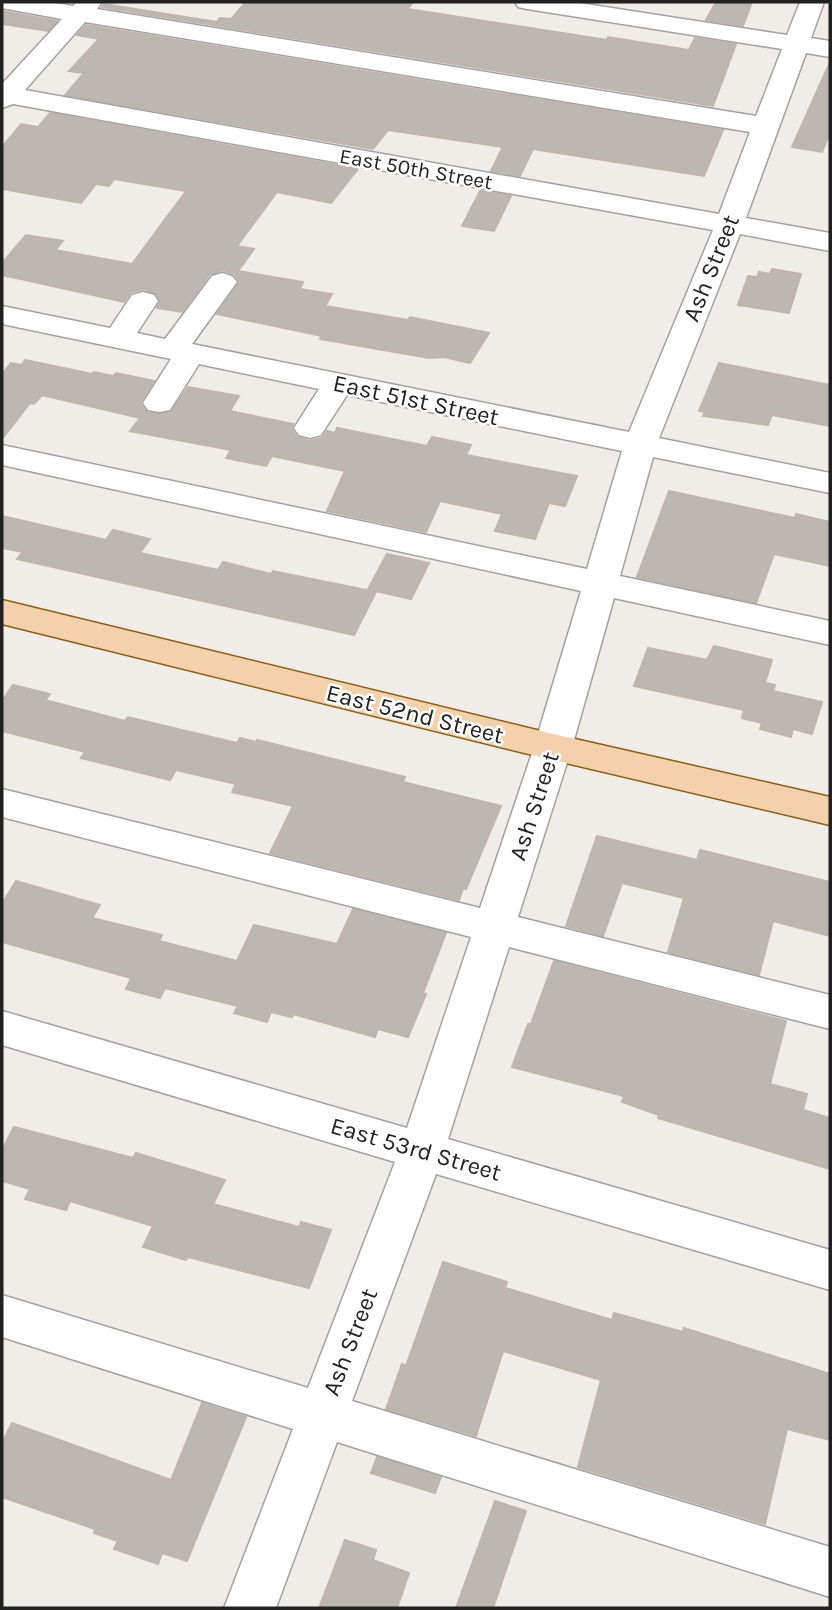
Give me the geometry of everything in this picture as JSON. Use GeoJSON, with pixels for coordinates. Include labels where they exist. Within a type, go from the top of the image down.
{"type":"FeatureCollection","features":[{"type":"Feature","properties":{"kind":"main road","name":"East 52nd Street"},"geometry":{"type":"LineString","coordinates":[[2,612],[553,747],[830,811]]}},
{"type":"Feature","properties":{"kind":"street"},"geometry":{"type":"LineString","coordinates":[[6,2],[84,8],[765,127]]}},
{"type":"Feature","properties":{"kind":"street"},"geometry":{"type":"LineString","coordinates":[[527,2],[813,47]]}},
{"type":"Feature","properties":{"kind":"street","name":"Ash Street"},"geometry":{"type":"LineString","coordinates":[[250,1608],[422,1150],[553,747],[640,446],[729,225],[765,127],[813,47],[812,2]]}},
{"type":"Feature","properties":{"kind":"street"},"geometry":{"type":"LineString","coordinates":[[3,96],[84,8]]}},
{"type":"Feature","properties":{"kind":"street","name":"East 50th Street"},"geometry":{"type":"LineString","coordinates":[[3,96],[830,242]]}},
{"type":"Feature","properties":{"kind":"street"},"geometry":{"type":"LineString","coordinates":[[159,403],[186,353],[229,286]]}},
{"type":"Feature","properties":{"kind":"street"},"geometry":{"type":"LineString","coordinates":[[118,339],[143,301]]}},
{"type":"Feature","properties":{"kind":"street","name":"East 51st Street"},"geometry":{"type":"LineString","coordinates":[[2,315],[830,483]]}},
{"type":"Feature","properties":{"kind":"street"},"geometry":{"type":"LineString","coordinates":[[310,428],[338,384]]}},
{"type":"Feature","properties":{"kind":"street"},"geometry":{"type":"LineString","coordinates":[[2,454],[830,633]]}},
{"type":"Feature","properties":{"kind":"street"},"geometry":{"type":"LineString","coordinates":[[2,803],[830,1012]]}},
{"type":"Feature","properties":{"kind":"street","name":"East 53rd Street"},"geometry":{"type":"LineString","coordinates":[[2,1028],[830,1270]]}},
{"type":"Feature","properties":{"kind":"street"},"geometry":{"type":"LineString","coordinates":[[2,1315],[830,1572]]}},
{"type":"Feature","properties":{"kind":"building"},"geometry":{"type":"Polygon","coordinates":[[[246,2],[413,2],[408,9],[607,40],[608,37],[689,50],[695,38],[736,44],[713,106],[102,7],[104,4],[217,22],[220,18],[231,19],[246,2]]]}},
{"type":"Feature","properties":{"kind":"building"},"geometry":{"type":"Polygon","coordinates":[[[716,2],[752,2],[743,26],[706,20],[716,2]]]}},
{"type":"Feature","properties":{"kind":"building"},"geometry":{"type":"Polygon","coordinates":[[[2,11],[57,21],[48,31],[2,24],[2,11]]]}},
{"type":"Feature","properties":{"kind":"building"},"geometry":{"type":"Polygon","coordinates":[[[86,25],[723,130],[704,176],[533,149],[520,176],[491,171],[503,147],[388,130],[373,149],[65,95],[84,73],[69,71],[99,39],[77,35],[86,25]]]}},
{"type":"Feature","properties":{"kind":"building"},"geometry":{"type":"Polygon","coordinates":[[[830,62],[830,133],[822,152],[792,147],[830,62]]]}},
{"type":"Feature","properties":{"kind":"building"},"geometry":{"type":"Polygon","coordinates":[[[50,113],[358,169],[331,203],[277,192],[237,246],[254,249],[238,271],[303,282],[300,289],[332,294],[325,306],[408,320],[410,317],[489,333],[470,363],[320,339],[322,336],[217,314],[240,282],[234,274],[223,270],[210,274],[182,312],[157,308],[160,300],[156,294],[144,289],[131,292],[124,302],[2,275],[2,263],[26,235],[63,241],[55,250],[132,264],[186,191],[114,179],[109,186],[96,184],[81,203],[2,189],[2,147],[21,124],[38,127],[50,113]]]}},
{"type":"Feature","properties":{"kind":"building"},"geometry":{"type":"Polygon","coordinates":[[[480,191],[511,196],[494,231],[462,226],[480,191]]]}},
{"type":"Feature","properties":{"kind":"building"},"geometry":{"type":"Polygon","coordinates":[[[772,269],[801,274],[789,313],[738,305],[748,276],[757,277],[759,272],[770,274],[772,269]]]}},
{"type":"Feature","properties":{"kind":"building"},"geometry":{"type":"Polygon","coordinates":[[[25,360],[92,374],[94,372],[113,376],[116,373],[154,381],[140,403],[148,413],[170,413],[188,387],[239,396],[230,411],[293,424],[291,428],[297,437],[309,441],[322,438],[327,431],[335,433],[337,428],[427,446],[432,437],[471,445],[466,455],[577,476],[565,506],[549,503],[535,539],[495,531],[502,514],[440,501],[426,532],[327,511],[345,471],[272,456],[266,466],[226,458],[231,450],[130,431],[140,418],[42,395],[34,404],[30,403],[2,439],[2,374],[11,363],[22,365],[25,360]]]}},
{"type":"Feature","properties":{"kind":"building"},"geometry":{"type":"Polygon","coordinates":[[[719,363],[830,385],[830,426],[772,415],[768,425],[703,416],[705,412],[699,411],[719,363]]]}},
{"type":"Feature","properties":{"kind":"building"},"geometry":{"type":"Polygon","coordinates":[[[669,491],[795,518],[796,514],[830,522],[830,566],[774,554],[756,603],[637,577],[669,491]]]}},
{"type":"Feature","properties":{"kind":"building"},"geometry":{"type":"Polygon","coordinates":[[[2,516],[106,540],[113,530],[150,539],[140,553],[218,570],[223,562],[271,574],[273,571],[376,592],[354,635],[17,559],[23,552],[2,548],[2,516]]]}},
{"type":"Feature","properties":{"kind":"building"},"geometry":{"type":"Polygon","coordinates":[[[387,554],[429,563],[411,599],[368,589],[387,554]]]}},
{"type":"Feature","properties":{"kind":"building"},"geometry":{"type":"Polygon","coordinates":[[[714,646],[772,660],[765,683],[775,685],[773,691],[822,702],[812,734],[793,729],[791,737],[760,729],[762,723],[742,718],[744,710],[634,686],[648,648],[707,660],[714,646]]]}},
{"type":"Feature","properties":{"kind":"building"},"geometry":{"type":"Polygon","coordinates":[[[13,685],[50,694],[45,700],[125,721],[128,717],[237,743],[240,738],[256,742],[257,740],[405,777],[403,782],[501,806],[459,900],[270,853],[293,806],[232,792],[236,784],[176,770],[170,780],[81,758],[85,752],[2,731],[2,701],[13,685]]]}},
{"type":"Feature","properties":{"kind":"building"},"geometry":{"type":"Polygon","coordinates":[[[597,836],[697,860],[700,850],[830,882],[830,936],[773,921],[759,975],[668,952],[684,898],[622,883],[603,936],[566,926],[597,836]]]}},
{"type":"Feature","properties":{"kind":"building"},"geometry":{"type":"Polygon","coordinates":[[[16,881],[100,905],[92,918],[162,935],[159,941],[237,961],[254,925],[337,944],[353,909],[446,933],[423,993],[426,994],[408,1037],[378,1029],[375,1037],[293,1014],[292,1017],[271,1012],[267,1022],[234,1013],[238,1006],[165,988],[160,998],[126,989],[131,978],[2,942],[2,904],[16,881]]]}},
{"type":"Feature","properties":{"kind":"building"},"geometry":{"type":"Polygon","coordinates":[[[554,961],[786,1021],[770,1084],[807,1094],[803,1110],[830,1118],[830,1169],[658,1118],[659,1115],[622,1102],[624,1096],[512,1067],[554,961]]]}},
{"type":"Feature","properties":{"kind":"building"},"geometry":{"type":"Polygon","coordinates":[[[14,1127],[133,1158],[136,1153],[225,1180],[213,1204],[299,1227],[301,1222],[331,1230],[309,1288],[188,1257],[186,1260],[143,1247],[153,1226],[70,1201],[66,1210],[25,1199],[30,1189],[2,1181],[2,1150],[14,1127]]]}},
{"type":"Feature","properties":{"kind":"building"},"geometry":{"type":"Polygon","coordinates":[[[443,1262],[507,1282],[505,1288],[612,1320],[614,1313],[683,1332],[684,1328],[830,1374],[830,1440],[787,1429],[765,1524],[578,1467],[601,1380],[503,1351],[476,1436],[386,1409],[402,1364],[406,1366],[443,1262]]]}},
{"type":"Feature","properties":{"kind":"building"},"geometry":{"type":"Polygon","coordinates":[[[202,1403],[246,1417],[187,1561],[162,1553],[158,1564],[114,1549],[118,1541],[94,1533],[95,1529],[2,1497],[2,1443],[12,1423],[171,1480],[202,1403]]]}},
{"type":"Feature","properties":{"kind":"building"},"geometry":{"type":"Polygon","coordinates":[[[377,1457],[441,1477],[435,1493],[371,1473],[377,1457]]]}},
{"type":"Feature","properties":{"kind":"building"},"geometry":{"type":"Polygon","coordinates":[[[495,1501],[526,1511],[493,1608],[456,1608],[495,1501]]]}},
{"type":"Feature","properties":{"kind":"building"},"geometry":{"type":"Polygon","coordinates":[[[345,1540],[376,1550],[373,1560],[409,1573],[397,1608],[319,1608],[345,1540]]]}}]}
